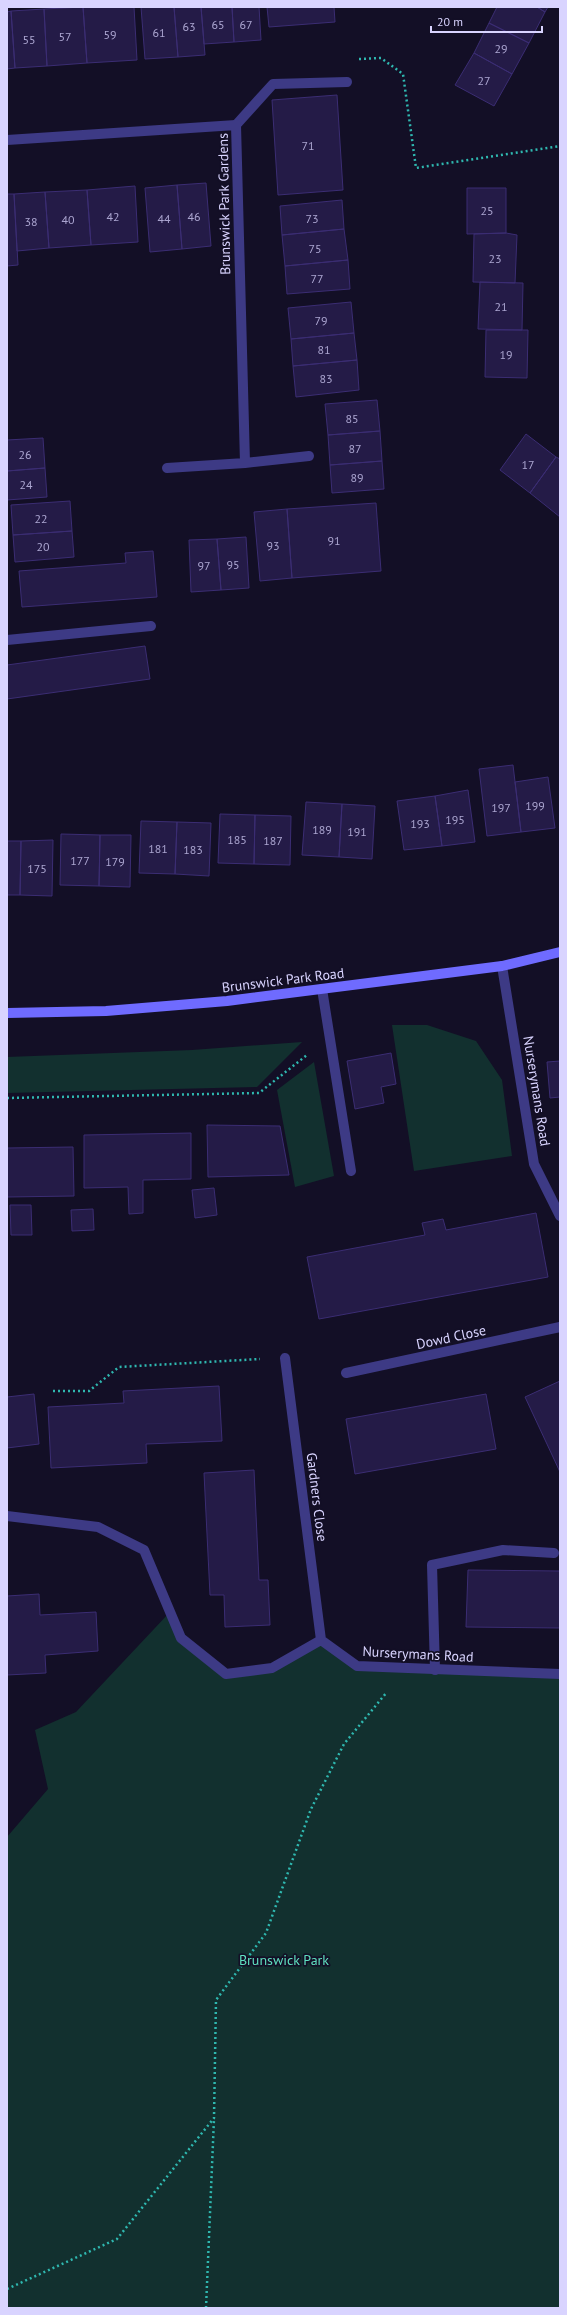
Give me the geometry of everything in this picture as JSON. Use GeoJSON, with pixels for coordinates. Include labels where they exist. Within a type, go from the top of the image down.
{"type":"FeatureCollection","features":[{"type":"Feature","properties":{"kind":"street"},"geometry":{"type":"LineString","coordinates":[[236,125],[273,84],[347,82]]}},
{"type":"Feature","properties":{"kind":"street","name":"Brunswick Park Gardens"},"geometry":{"type":"LineString","coordinates":[[7,140],[236,125],[245,463]]}},
{"type":"Feature","properties":{"kind":"street"},"geometry":{"type":"LineString","coordinates":[[167,468],[245,463],[309,456]]}},
{"type":"Feature","properties":{"kind":"street"},"geometry":{"type":"LineString","coordinates":[[7,640],[151,626]]}},
{"type":"Feature","properties":{"kind":"street","name":"Brunswick Park Road"},"geometry":{"type":"LineString","coordinates":[[7,1013],[106,1011],[227,1001],[502,966],[560,952]]}},
{"type":"Feature","properties":{"kind":"street","name":"Nurserymans Road"},"geometry":{"type":"LineString","coordinates":[[502,966],[534,1164],[560,1216]]}},
{"type":"Feature","properties":{"kind":"street"},"geometry":{"type":"LineString","coordinates":[[322,989],[351,1171]]}},
{"type":"Feature","properties":{"kind":"street","name":"Dowd Close"},"geometry":{"type":"LineString","coordinates":[[346,1373],[560,1327]]}},
{"type":"Feature","properties":{"kind":"street","name":"Gardners Close"},"geometry":{"type":"LineString","coordinates":[[285,1358],[320,1640]]}},
{"type":"Feature","properties":{"kind":"street"},"geometry":{"type":"LineString","coordinates":[[7,1516],[98,1527],[144,1550],[181,1638],[226,1674],[272,1668],[320,1640]]}},
{"type":"Feature","properties":{"kind":"street"},"geometry":{"type":"LineString","coordinates":[[435,1670],[432,1565],[503,1550],[554,1553]]}},
{"type":"Feature","properties":{"kind":"street","name":"Nurserymans Road"},"geometry":{"type":"LineString","coordinates":[[320,1640],[357,1666],[560,1674]]}},
{"type":"Feature","properties":{"kind":"path"},"geometry":{"type":"LineString","coordinates":[[353,60],[381,58],[403,74],[416,168],[560,146]]}},
{"type":"Feature","properties":{"kind":"path"},"geometry":{"type":"LineString","coordinates":[[7,1098],[259,1093],[330,1038]]}},
{"type":"Feature","properties":{"kind":"path"},"geometry":{"type":"LineString","coordinates":[[53,1391],[89,1391],[119,1367],[285,1358]]}},
{"type":"Feature","properties":{"kind":"path"},"geometry":{"type":"LineString","coordinates":[[206,2308],[214,2118],[216,2000],[266,1933],[311,1809],[344,1744],[406,1668]]}},
{"type":"Feature","properties":{"kind":"path"},"geometry":{"type":"LineString","coordinates":[[7,2289],[117,2239],[214,2118]]}},
{"type":"Feature","properties":{"kind":"green space"},"geometry":{"type":"Polygon","coordinates":[[[392,1025],[427,1025],[476,1041],[502,1080],[512,1156],[414,1171],[392,1025]]]}},
{"type":"Feature","properties":{"kind":"green space"},"geometry":{"type":"Polygon","coordinates":[[[302,1042],[257,1087],[7,1093],[7,1057],[192,1050],[302,1042]]]}},
{"type":"Feature","properties":{"kind":"green space"},"geometry":{"type":"Polygon","coordinates":[[[314,1062],[334,1176],[295,1187],[277,1090],[314,1062]]]}},
{"type":"Feature","properties":{"kind":"green space","name":"Brunswick Park"},"geometry":{"type":"Polygon","coordinates":[[[170,1612],[182,1641],[228,1676],[274,1668],[321,1643],[358,1665],[560,1675],[560,2308],[7,2308],[7,1837],[48,1789],[35,1730],[76,1712],[170,1612]]]}},
{"type":"Feature","properties":{"kind":"building"},"geometry":{"type":"Polygon","coordinates":[[[83,7],[134,7],[137,60],[87,63],[83,7]]]}},
{"type":"Feature","properties":{"kind":"building"},"geometry":{"type":"Polygon","coordinates":[[[83,7],[87,63],[47,66],[44,9],[83,7]]]}},
{"type":"Feature","properties":{"kind":"building"},"geometry":{"type":"Polygon","coordinates":[[[141,7],[174,7],[178,57],[145,59],[141,7]]]}},
{"type":"Feature","properties":{"kind":"building"},"geometry":{"type":"Polygon","coordinates":[[[174,7],[201,7],[205,55],[178,57],[174,7]]]}},
{"type":"Feature","properties":{"kind":"building"},"geometry":{"type":"Polygon","coordinates":[[[201,7],[232,7],[234,42],[204,44],[201,7]]]}},
{"type":"Feature","properties":{"kind":"building"},"geometry":{"type":"Polygon","coordinates":[[[232,7],[259,7],[261,40],[234,42],[232,7]]]}},
{"type":"Feature","properties":{"kind":"building"},"geometry":{"type":"Polygon","coordinates":[[[267,7],[334,7],[335,22],[269,27],[267,7]]]}},
{"type":"Feature","properties":{"kind":"building"},"geometry":{"type":"Polygon","coordinates":[[[497,7],[537,7],[545,12],[529,43],[489,23],[497,7]]]}},
{"type":"Feature","properties":{"kind":"building"},"geometry":{"type":"Polygon","coordinates":[[[537,7],[548,7],[545,12],[537,7]]]}},
{"type":"Feature","properties":{"kind":"building"},"geometry":{"type":"Polygon","coordinates":[[[44,9],[47,66],[15,68],[11,11],[44,9]]]}},
{"type":"Feature","properties":{"kind":"building"},"geometry":{"type":"Polygon","coordinates":[[[11,11],[15,68],[7,69],[7,12],[11,11]]]}},
{"type":"Feature","properties":{"kind":"building"},"geometry":{"type":"Polygon","coordinates":[[[489,23],[529,43],[512,74],[474,53],[489,23]]]}},
{"type":"Feature","properties":{"kind":"building"},"geometry":{"type":"Polygon","coordinates":[[[474,53],[512,74],[494,106],[455,85],[474,53]]]}},
{"type":"Feature","properties":{"kind":"building"},"geometry":{"type":"Polygon","coordinates":[[[337,95],[343,190],[278,195],[272,100],[337,95]]]}},
{"type":"Feature","properties":{"kind":"building"},"geometry":{"type":"Polygon","coordinates":[[[206,183],[211,246],[182,249],[177,185],[206,183]]]}},
{"type":"Feature","properties":{"kind":"building"},"geometry":{"type":"Polygon","coordinates":[[[177,185],[182,249],[150,252],[145,188],[177,185]]]}},
{"type":"Feature","properties":{"kind":"building"},"geometry":{"type":"Polygon","coordinates":[[[135,186],[138,242],[91,245],[87,190],[135,186]]]}},
{"type":"Feature","properties":{"kind":"building"},"geometry":{"type":"Polygon","coordinates":[[[467,188],[506,188],[506,233],[467,234],[467,188]]]}},
{"type":"Feature","properties":{"kind":"building"},"geometry":{"type":"Polygon","coordinates":[[[87,190],[91,245],[49,248],[45,192],[87,190]]]}},
{"type":"Feature","properties":{"kind":"building"},"geometry":{"type":"Polygon","coordinates":[[[45,192],[49,248],[17,251],[14,194],[45,192]]]}},
{"type":"Feature","properties":{"kind":"building"},"geometry":{"type":"Polygon","coordinates":[[[7,194],[14,194],[18,265],[7,266],[7,194]]]}},
{"type":"Feature","properties":{"kind":"building"},"geometry":{"type":"Polygon","coordinates":[[[342,200],[344,229],[282,235],[280,206],[342,200]]]}},
{"type":"Feature","properties":{"kind":"building"},"geometry":{"type":"Polygon","coordinates":[[[344,229],[348,260],[285,266],[282,235],[344,229]]]}},
{"type":"Feature","properties":{"kind":"building"},"geometry":{"type":"Polygon","coordinates":[[[506,233],[517,235],[515,283],[473,282],[474,234],[506,233]]]}},
{"type":"Feature","properties":{"kind":"building"},"geometry":{"type":"Polygon","coordinates":[[[348,260],[350,289],[287,294],[285,266],[348,260]]]}},
{"type":"Feature","properties":{"kind":"building"},"geometry":{"type":"Polygon","coordinates":[[[480,282],[523,283],[522,330],[478,329],[480,282]]]}},
{"type":"Feature","properties":{"kind":"building"},"geometry":{"type":"Polygon","coordinates":[[[351,302],[354,333],[291,339],[288,308],[351,302]]]}},
{"type":"Feature","properties":{"kind":"building"},"geometry":{"type":"Polygon","coordinates":[[[486,330],[528,330],[527,378],[485,377],[486,330]]]}},
{"type":"Feature","properties":{"kind":"building"},"geometry":{"type":"Polygon","coordinates":[[[354,333],[357,360],[293,366],[291,339],[354,333]]]}},
{"type":"Feature","properties":{"kind":"building"},"geometry":{"type":"Polygon","coordinates":[[[357,360],[359,390],[296,397],[293,366],[357,360]]]}},
{"type":"Feature","properties":{"kind":"building"},"geometry":{"type":"Polygon","coordinates":[[[377,400],[380,431],[328,435],[325,404],[377,400]]]}},
{"type":"Feature","properties":{"kind":"building"},"geometry":{"type":"Polygon","coordinates":[[[380,431],[382,461],[330,465],[328,435],[380,431]]]}},
{"type":"Feature","properties":{"kind":"building"},"geometry":{"type":"Polygon","coordinates":[[[526,434],[556,457],[530,493],[500,470],[526,434]]]}},
{"type":"Feature","properties":{"kind":"building"},"geometry":{"type":"Polygon","coordinates":[[[43,438],[45,468],[7,471],[7,440],[43,438]]]}},
{"type":"Feature","properties":{"kind":"building"},"geometry":{"type":"Polygon","coordinates":[[[556,457],[560,459],[560,517],[530,493],[556,457]]]}},
{"type":"Feature","properties":{"kind":"building"},"geometry":{"type":"Polygon","coordinates":[[[382,461],[384,489],[332,493],[330,465],[382,461]]]}},
{"type":"Feature","properties":{"kind":"building"},"geometry":{"type":"Polygon","coordinates":[[[45,468],[47,497],[7,500],[7,471],[45,468]]]}},
{"type":"Feature","properties":{"kind":"building"},"geometry":{"type":"Polygon","coordinates":[[[70,501],[72,531],[13,535],[11,505],[70,501]]]}},
{"type":"Feature","properties":{"kind":"building"},"geometry":{"type":"Polygon","coordinates":[[[376,503],[381,571],[292,578],[287,509],[376,503]]]}},
{"type":"Feature","properties":{"kind":"building"},"geometry":{"type":"Polygon","coordinates":[[[287,509],[292,578],[260,581],[254,512],[287,509]]]}},
{"type":"Feature","properties":{"kind":"building"},"geometry":{"type":"Polygon","coordinates":[[[72,531],[74,557],[15,562],[13,535],[72,531]]]}},
{"type":"Feature","properties":{"kind":"building"},"geometry":{"type":"Polygon","coordinates":[[[246,537],[249,588],[221,590],[217,539],[246,537]]]}},
{"type":"Feature","properties":{"kind":"building"},"geometry":{"type":"Polygon","coordinates":[[[217,539],[221,590],[191,592],[189,540],[217,539]]]}},
{"type":"Feature","properties":{"kind":"building"},"geometry":{"type":"Polygon","coordinates":[[[153,551],[157,597],[22,607],[19,571],[126,563],[125,553],[153,551]]]}},
{"type":"Feature","properties":{"kind":"building"},"geometry":{"type":"Polygon","coordinates":[[[145,646],[150,679],[7,699],[7,665],[145,646]]]}},
{"type":"Feature","properties":{"kind":"building"},"geometry":{"type":"Polygon","coordinates":[[[513,765],[521,832],[487,836],[479,769],[513,765]]]}},
{"type":"Feature","properties":{"kind":"building"},"geometry":{"type":"Polygon","coordinates":[[[548,777],[555,828],[521,832],[515,782],[548,777]]]}},
{"type":"Feature","properties":{"kind":"building"},"geometry":{"type":"Polygon","coordinates":[[[468,790],[475,842],[442,846],[435,796],[468,790]]]}},
{"type":"Feature","properties":{"kind":"building"},"geometry":{"type":"Polygon","coordinates":[[[435,796],[442,846],[404,850],[397,801],[435,796]]]}},
{"type":"Feature","properties":{"kind":"building"},"geometry":{"type":"Polygon","coordinates":[[[306,802],[342,804],[339,857],[302,855],[306,802]]]}},
{"type":"Feature","properties":{"kind":"building"},"geometry":{"type":"Polygon","coordinates":[[[342,804],[375,806],[372,859],[339,857],[342,804]]]}},
{"type":"Feature","properties":{"kind":"building"},"geometry":{"type":"Polygon","coordinates":[[[220,814],[255,815],[254,864],[218,863],[220,814]]]}},
{"type":"Feature","properties":{"kind":"building"},"geometry":{"type":"Polygon","coordinates":[[[255,815],[291,816],[290,865],[254,864],[255,815]]]}},
{"type":"Feature","properties":{"kind":"building"},"geometry":{"type":"Polygon","coordinates":[[[141,821],[177,822],[175,874],[139,873],[141,821]]]}},
{"type":"Feature","properties":{"kind":"building"},"geometry":{"type":"Polygon","coordinates":[[[177,822],[211,823],[209,876],[175,874],[177,822]]]}},
{"type":"Feature","properties":{"kind":"building"},"geometry":{"type":"Polygon","coordinates":[[[61,834],[100,835],[99,886],[60,885],[61,834]]]}},
{"type":"Feature","properties":{"kind":"building"},"geometry":{"type":"Polygon","coordinates":[[[100,835],[131,835],[130,887],[99,886],[100,835]]]}},
{"type":"Feature","properties":{"kind":"building"},"geometry":{"type":"Polygon","coordinates":[[[53,840],[52,896],[20,895],[21,841],[53,840]]]}},
{"type":"Feature","properties":{"kind":"building"},"geometry":{"type":"Polygon","coordinates":[[[7,841],[21,841],[20,895],[7,895],[7,841]]]}},
{"type":"Feature","properties":{"kind":"building"},"geometry":{"type":"Polygon","coordinates":[[[391,1053],[396,1084],[381,1087],[384,1103],[355,1109],[347,1061],[391,1053]]]}},
{"type":"Feature","properties":{"kind":"building"},"geometry":{"type":"Polygon","coordinates":[[[560,1061],[560,1097],[550,1098],[547,1062],[560,1061]]]}},
{"type":"Feature","properties":{"kind":"building"},"geometry":{"type":"Polygon","coordinates":[[[207,1125],[280,1126],[289,1175],[208,1177],[207,1125]]]}},
{"type":"Feature","properties":{"kind":"building"},"geometry":{"type":"Polygon","coordinates":[[[191,1133],[191,1179],[143,1180],[143,1213],[129,1214],[128,1187],[84,1188],[84,1135],[191,1133]]]}},
{"type":"Feature","properties":{"kind":"building"},"geometry":{"type":"Polygon","coordinates":[[[73,1147],[74,1196],[7,1197],[7,1148],[73,1147]]]}},
{"type":"Feature","properties":{"kind":"building"},"geometry":{"type":"Polygon","coordinates":[[[214,1188],[217,1215],[195,1218],[192,1190],[214,1188]]]}},
{"type":"Feature","properties":{"kind":"building"},"geometry":{"type":"Polygon","coordinates":[[[10,1205],[31,1205],[32,1235],[11,1235],[10,1205]]]}},
{"type":"Feature","properties":{"kind":"building"},"geometry":{"type":"Polygon","coordinates":[[[93,1209],[94,1230],[72,1231],[71,1210],[93,1209]]]}},
{"type":"Feature","properties":{"kind":"building"},"geometry":{"type":"Polygon","coordinates":[[[536,1213],[548,1277],[319,1319],[307,1257],[425,1235],[422,1223],[443,1219],[446,1230],[536,1213]]]}},
{"type":"Feature","properties":{"kind":"building"},"geometry":{"type":"Polygon","coordinates":[[[560,1381],[560,1472],[525,1397],[560,1381]]]}},
{"type":"Feature","properties":{"kind":"building"},"geometry":{"type":"Polygon","coordinates":[[[219,1386],[222,1441],[146,1444],[147,1463],[51,1468],[48,1407],[124,1403],[123,1391],[219,1386]]]}},
{"type":"Feature","properties":{"kind":"building"},"geometry":{"type":"Polygon","coordinates":[[[34,1394],[39,1444],[7,1448],[7,1397],[34,1394]]]}},
{"type":"Feature","properties":{"kind":"building"},"geometry":{"type":"Polygon","coordinates":[[[486,1394],[496,1449],[355,1474],[346,1419],[486,1394]]]}},
{"type":"Feature","properties":{"kind":"building"},"geometry":{"type":"Polygon","coordinates":[[[254,1470],[259,1580],[268,1580],[270,1625],[225,1627],[224,1595],[210,1595],[204,1473],[254,1470]]]}},
{"type":"Feature","properties":{"kind":"building"},"geometry":{"type":"Polygon","coordinates":[[[468,1570],[560,1571],[560,1628],[466,1627],[468,1570]]]}},
{"type":"Feature","properties":{"kind":"building"},"geometry":{"type":"Polygon","coordinates":[[[39,1594],[40,1615],[96,1612],[98,1651],[45,1655],[46,1673],[7,1675],[7,1596],[39,1594]]]}}]}
